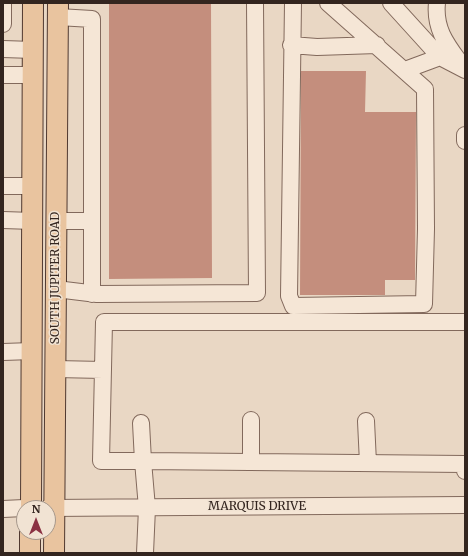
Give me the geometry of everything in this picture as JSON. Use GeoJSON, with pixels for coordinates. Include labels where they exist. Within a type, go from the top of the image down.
{"type":"FeatureCollection","features":[{"type":"Feature","properties":{"kind":"main road","name":"SOUTH JUPITER ROAD"},"geometry":{"type":"LineString","coordinates":[[31,500],[34,3]]}},
{"type":"Feature","properties":{"kind":"main road","name":"SOUTH JUPITER ROAD"},"geometry":{"type":"LineString","coordinates":[[51,500],[56,369],[58,10]]}},
{"type":"Feature","properties":{"kind":"main road"},"geometry":{"type":"LineString","coordinates":[[33,221],[57,221]]}},
{"type":"Feature","properties":{"kind":"main road"},"geometry":{"type":"LineString","coordinates":[[30,540],[30,553]]}},
{"type":"Feature","properties":{"kind":"main road","name":"SOUTH JUPITER ROAD"},"geometry":{"type":"LineString","coordinates":[[53,540],[54,553]]}},
{"type":"Feature","properties":{"kind":"street"},"geometry":{"type":"LineString","coordinates":[[3,3],[3,24]]}},
{"type":"Feature","properties":{"kind":"street"},"geometry":{"type":"LineString","coordinates":[[56,289],[92,294],[257,293],[255,3]]}},
{"type":"Feature","properties":{"kind":"street"},"geometry":{"type":"LineString","coordinates":[[293,3],[291,45],[289,296],[293,306],[424,304],[426,229],[425,89],[328,3]]}},
{"type":"Feature","properties":{"kind":"street"},"geometry":{"type":"LineString","coordinates":[[390,3],[440,57],[465,70]]}},
{"type":"Feature","properties":{"kind":"street"},"geometry":{"type":"LineString","coordinates":[[437,3],[437,23],[439,29],[444,40],[465,70]]}},
{"type":"Feature","properties":{"kind":"street"},"geometry":{"type":"LineString","coordinates":[[58,10],[92,19],[92,294]]}},
{"type":"Feature","properties":{"kind":"street"},"geometry":{"type":"LineString","coordinates":[[291,45],[317,47],[377,45]]}},
{"type":"Feature","properties":{"kind":"street"},"geometry":{"type":"LineString","coordinates":[[3,49],[33,50]]}},
{"type":"Feature","properties":{"kind":"street"},"geometry":{"type":"LineString","coordinates":[[405,70],[440,57]]}},
{"type":"Feature","properties":{"kind":"street"},"geometry":{"type":"LineString","coordinates":[[3,75],[33,75]]}},
{"type":"Feature","properties":{"kind":"street"},"geometry":{"type":"LineString","coordinates":[[465,135],[465,141]]}},
{"type":"Feature","properties":{"kind":"street"},"geometry":{"type":"LineString","coordinates":[[3,186],[33,186]]}},
{"type":"Feature","properties":{"kind":"street"},"geometry":{"type":"LineString","coordinates":[[3,220],[33,221]]}},
{"type":"Feature","properties":{"kind":"street"},"geometry":{"type":"LineString","coordinates":[[57,221],[92,221]]}},
{"type":"Feature","properties":{"kind":"street"},"geometry":{"type":"LineString","coordinates":[[465,322],[104,322],[101,461],[465,464],[465,470]]}},
{"type":"Feature","properties":{"kind":"street"},"geometry":{"type":"LineString","coordinates":[[3,352],[32,351]]}},
{"type":"Feature","properties":{"kind":"street"},"geometry":{"type":"LineString","coordinates":[[56,369],[103,370]]}},
{"type":"Feature","properties":{"kind":"street"},"geometry":{"type":"LineString","coordinates":[[251,420],[251,462]]}},
{"type":"Feature","properties":{"kind":"street"},"geometry":{"type":"LineString","coordinates":[[366,421],[368,463]]}},
{"type":"Feature","properties":{"kind":"street"},"geometry":{"type":"LineString","coordinates":[[141,423],[147,508],[145,553]]}},
{"type":"Feature","properties":{"kind":"street","name":"MARQUIS DRIVE"},"geometry":{"type":"LineString","coordinates":[[56,508],[465,505]]}},
{"type":"Feature","properties":{"kind":"street"},"geometry":{"type":"LineString","coordinates":[[3,508],[16,508]]}},
{"type":"Feature","properties":{"kind":"building"},"geometry":{"type":"Polygon","coordinates":[[[109,3],[211,3],[212,278],[109,279],[109,3]]]}},
{"type":"Feature","properties":{"kind":"building"},"geometry":{"type":"Polygon","coordinates":[[[301,71],[366,71],[365,112],[416,112],[415,280],[385,280],[385,295],[300,295],[301,71]]]}}]}
